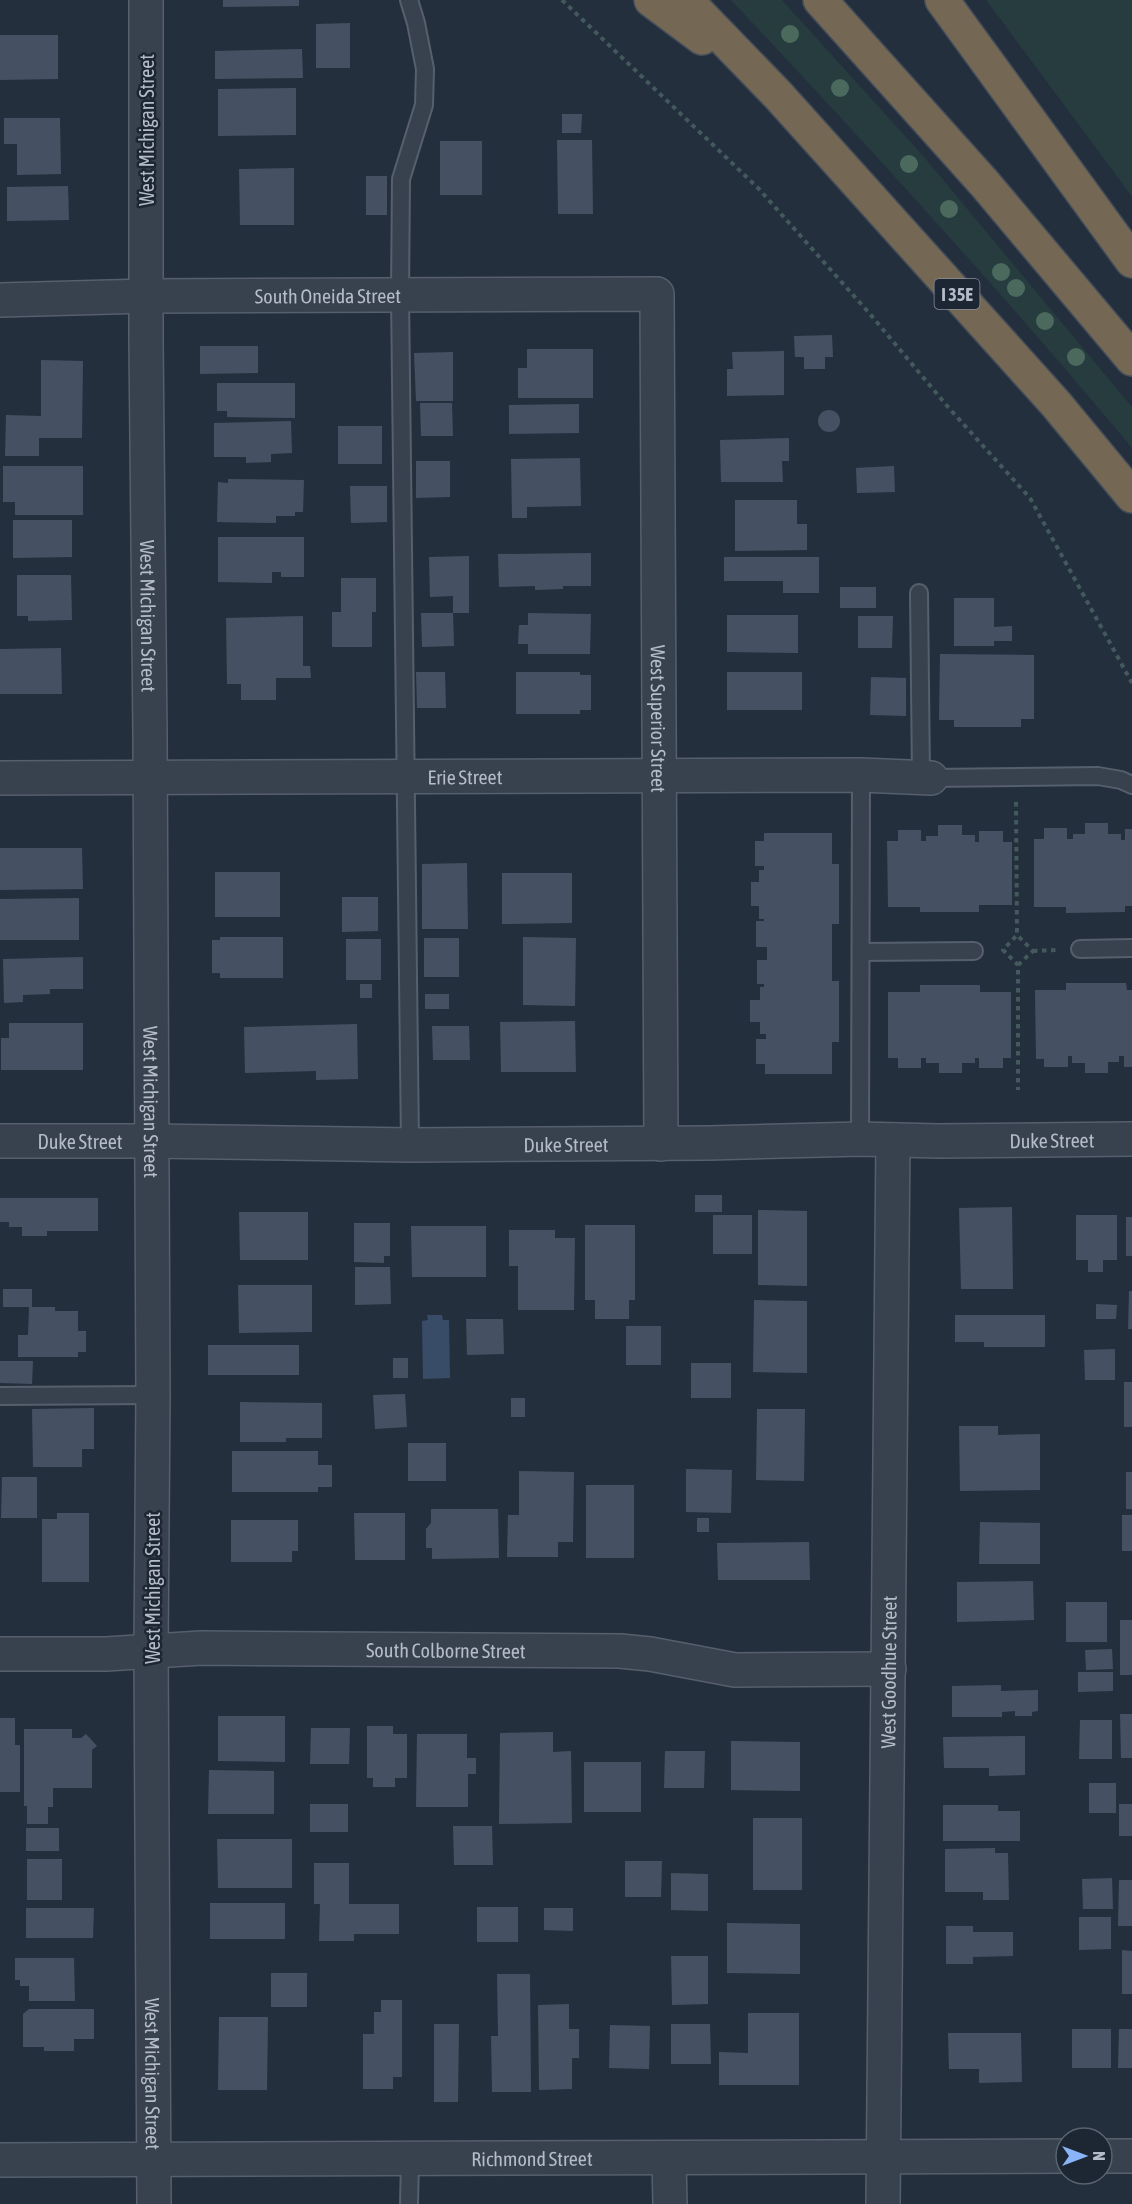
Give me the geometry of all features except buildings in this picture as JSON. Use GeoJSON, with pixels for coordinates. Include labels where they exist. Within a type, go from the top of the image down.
{"type":"FeatureCollection","features":[{"type":"Feature","properties":{"kind":"highway"},"geometry":{"type":"LineString","coordinates":[[651,0],[778,95]]}},
{"type":"Feature","properties":{"kind":"highway","name":"I 35E"},"geometry":{"type":"LineString","coordinates":[[686,0],[778,95],[1056,404],[1132,496]]}},
{"type":"Feature","properties":{"kind":"highway"},"geometry":{"type":"LineString","coordinates":[[820,0],[985,184],[1132,359]]}},
{"type":"Feature","properties":{"kind":"highway"},"geometry":{"type":"LineString","coordinates":[[942,0],[1132,261]]}},
{"type":"Feature","properties":{"kind":"street","name":"West Michigan Street"},"geometry":{"type":"LineString","coordinates":[[146,0],[153,1395],[151,1650],[154,2204]]}},
{"type":"Feature","properties":{"kind":"street","name":"South Oneida Street"},"geometry":{"type":"LineString","coordinates":[[0,300],[147,296],[657,294]]}},
{"type":"Feature","properties":{"kind":"street","name":"West Superior Street"},"geometry":{"type":"LineString","coordinates":[[657,294],[661,1144]]}},
{"type":"Feature","properties":{"kind":"street","name":"Erie Street"},"geometry":{"type":"LineString","coordinates":[[0,778],[660,775],[861,775],[926,778]]}},
{"type":"Feature","properties":{"kind":"street","name":"Duke Street"},"geometry":{"type":"LineString","coordinates":[[0,1141],[661,1144],[860,1139],[1132,1139]]}},
{"type":"Feature","properties":{"kind":"street","name":"West Goodhue Street"},"geometry":{"type":"LineString","coordinates":[[882,2204],[893,1140]]}},
{"type":"Feature","properties":{"kind":"street","name":"South Colborne Street"},"geometry":{"type":"LineString","coordinates":[[0,1654],[106,1654],[201,1648],[620,1652],[650,1654],[735,1670],[889,1669]]}},
{"type":"Feature","properties":{"kind":"street"},"geometry":{"type":"LineString","coordinates":[[1114,2156],[1132,2156]]}},
{"type":"Feature","properties":{"kind":"street","name":"Richmond Street"},"geometry":{"type":"LineString","coordinates":[[0,2160],[1054,2157]]}},
{"type":"Feature","properties":{"kind":"street"},"geometry":{"type":"LineString","coordinates":[[669,2159],[669,2204]]}},
{"type":"Feature","properties":{"kind":"lane"},"geometry":{"type":"LineString","coordinates":[[409,0],[416,23],[424,69],[424,105],[401,179],[400,295],[410,1144]]}},
{"type":"Feature","properties":{"kind":"lane"},"geometry":{"type":"LineString","coordinates":[[919,593],[926,778],[1098,776],[1121,780],[1132,785]]}},
{"type":"Feature","properties":{"kind":"lane"},"geometry":{"type":"LineString","coordinates":[[860,1139],[861,775]]}},
{"type":"Feature","properties":{"kind":"lane"},"geometry":{"type":"LineString","coordinates":[[1080,949],[1132,948]]}},
{"type":"Feature","properties":{"kind":"lane"},"geometry":{"type":"LineString","coordinates":[[861,952],[974,951]]}},
{"type":"Feature","properties":{"kind":"lane"},"geometry":{"type":"LineString","coordinates":[[0,1396],[153,1395]]}},
{"type":"Feature","properties":{"kind":"lane"},"geometry":{"type":"LineString","coordinates":[[409,2204],[411,2160]]}},
{"type":"Feature","properties":{"kind":"path"},"geometry":{"type":"LineString","coordinates":[[562,0],[758,188],[1030,498],[1132,683]]}},
{"type":"Feature","properties":{"kind":"path"},"geometry":{"type":"LineString","coordinates":[[1016,777],[1017,935],[1003,950],[1018,965],[1018,1090]]}},
{"type":"Feature","properties":{"kind":"path"},"geometry":{"type":"LineString","coordinates":[[1017,935],[1033,951],[1018,965]]}},
{"type":"Feature","properties":{"kind":"green space"},"geometry":{"type":"Polygon","coordinates":[[[731,0],[782,0],[925,158],[1132,407],[1132,448],[935,221],[731,0]]]}},
{"type":"Feature","properties":{"kind":"green space"},"geometry":{"type":"Polygon","coordinates":[[[986,0],[1132,0],[1132,197],[1122,183],[986,0]]]}},
{"type":"Feature","properties":{"kind":"water"},"geometry":{"type":"Polygon","coordinates":[[[427,1315],[442,1315],[443,1320],[449,1320],[450,1378],[423,1379],[422,1321],[428,1320],[427,1315]]]}}]}
